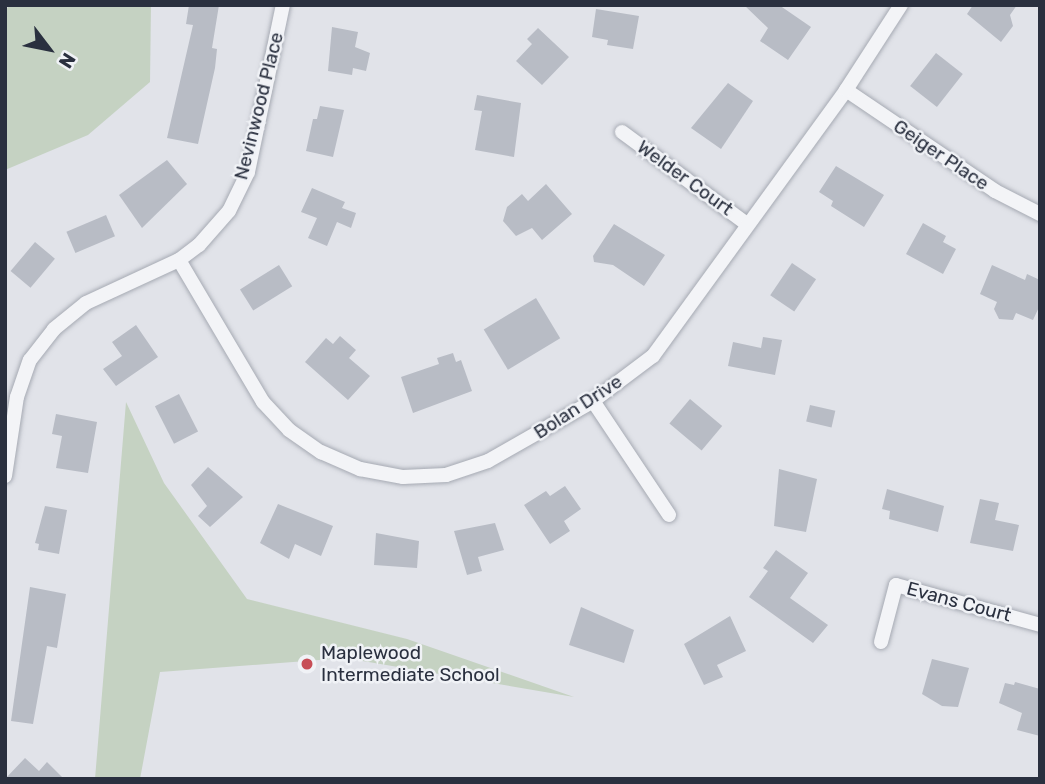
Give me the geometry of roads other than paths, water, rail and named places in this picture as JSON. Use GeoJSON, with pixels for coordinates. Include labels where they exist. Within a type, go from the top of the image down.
{"type":"FeatureCollection","features":[{"type":"Feature","properties":{"kind":"street","name":"Nevinwood Place"},"geometry":{"type":"LineString","coordinates":[[5,476],[17,397],[30,360],[54,329],[86,303],[179,260],[199,246],[229,211],[248,172],[284,5]]}},
{"type":"Feature","properties":{"kind":"street","name":"Bolan Drive"},"geometry":{"type":"LineString","coordinates":[[179,260],[263,402],[289,430],[321,452],[360,469],[403,477],[446,475],[488,461],[593,401],[653,356],[846,90],[901,5]]}},
{"type":"Feature","properties":{"kind":"street","name":"Geiger Place"},"geometry":{"type":"LineString","coordinates":[[846,90],[996,191],[1040,214]]}},
{"type":"Feature","properties":{"kind":"street","name":"Welder Court"},"geometry":{"type":"LineString","coordinates":[[622,132],[747,225]]}},
{"type":"Feature","properties":{"kind":"street"},"geometry":{"type":"LineString","coordinates":[[593,401],[669,515]]}},
{"type":"Feature","properties":{"kind":"street","name":"Evans Court"},"geometry":{"type":"LineString","coordinates":[[881,642],[896,585],[1040,625]]}},
{"type":"Feature","properties":{"kind":"place","name":"Maplewood Intermediate School"},"geometry":{"type":"Point","coordinates":[307,664]}}]}
